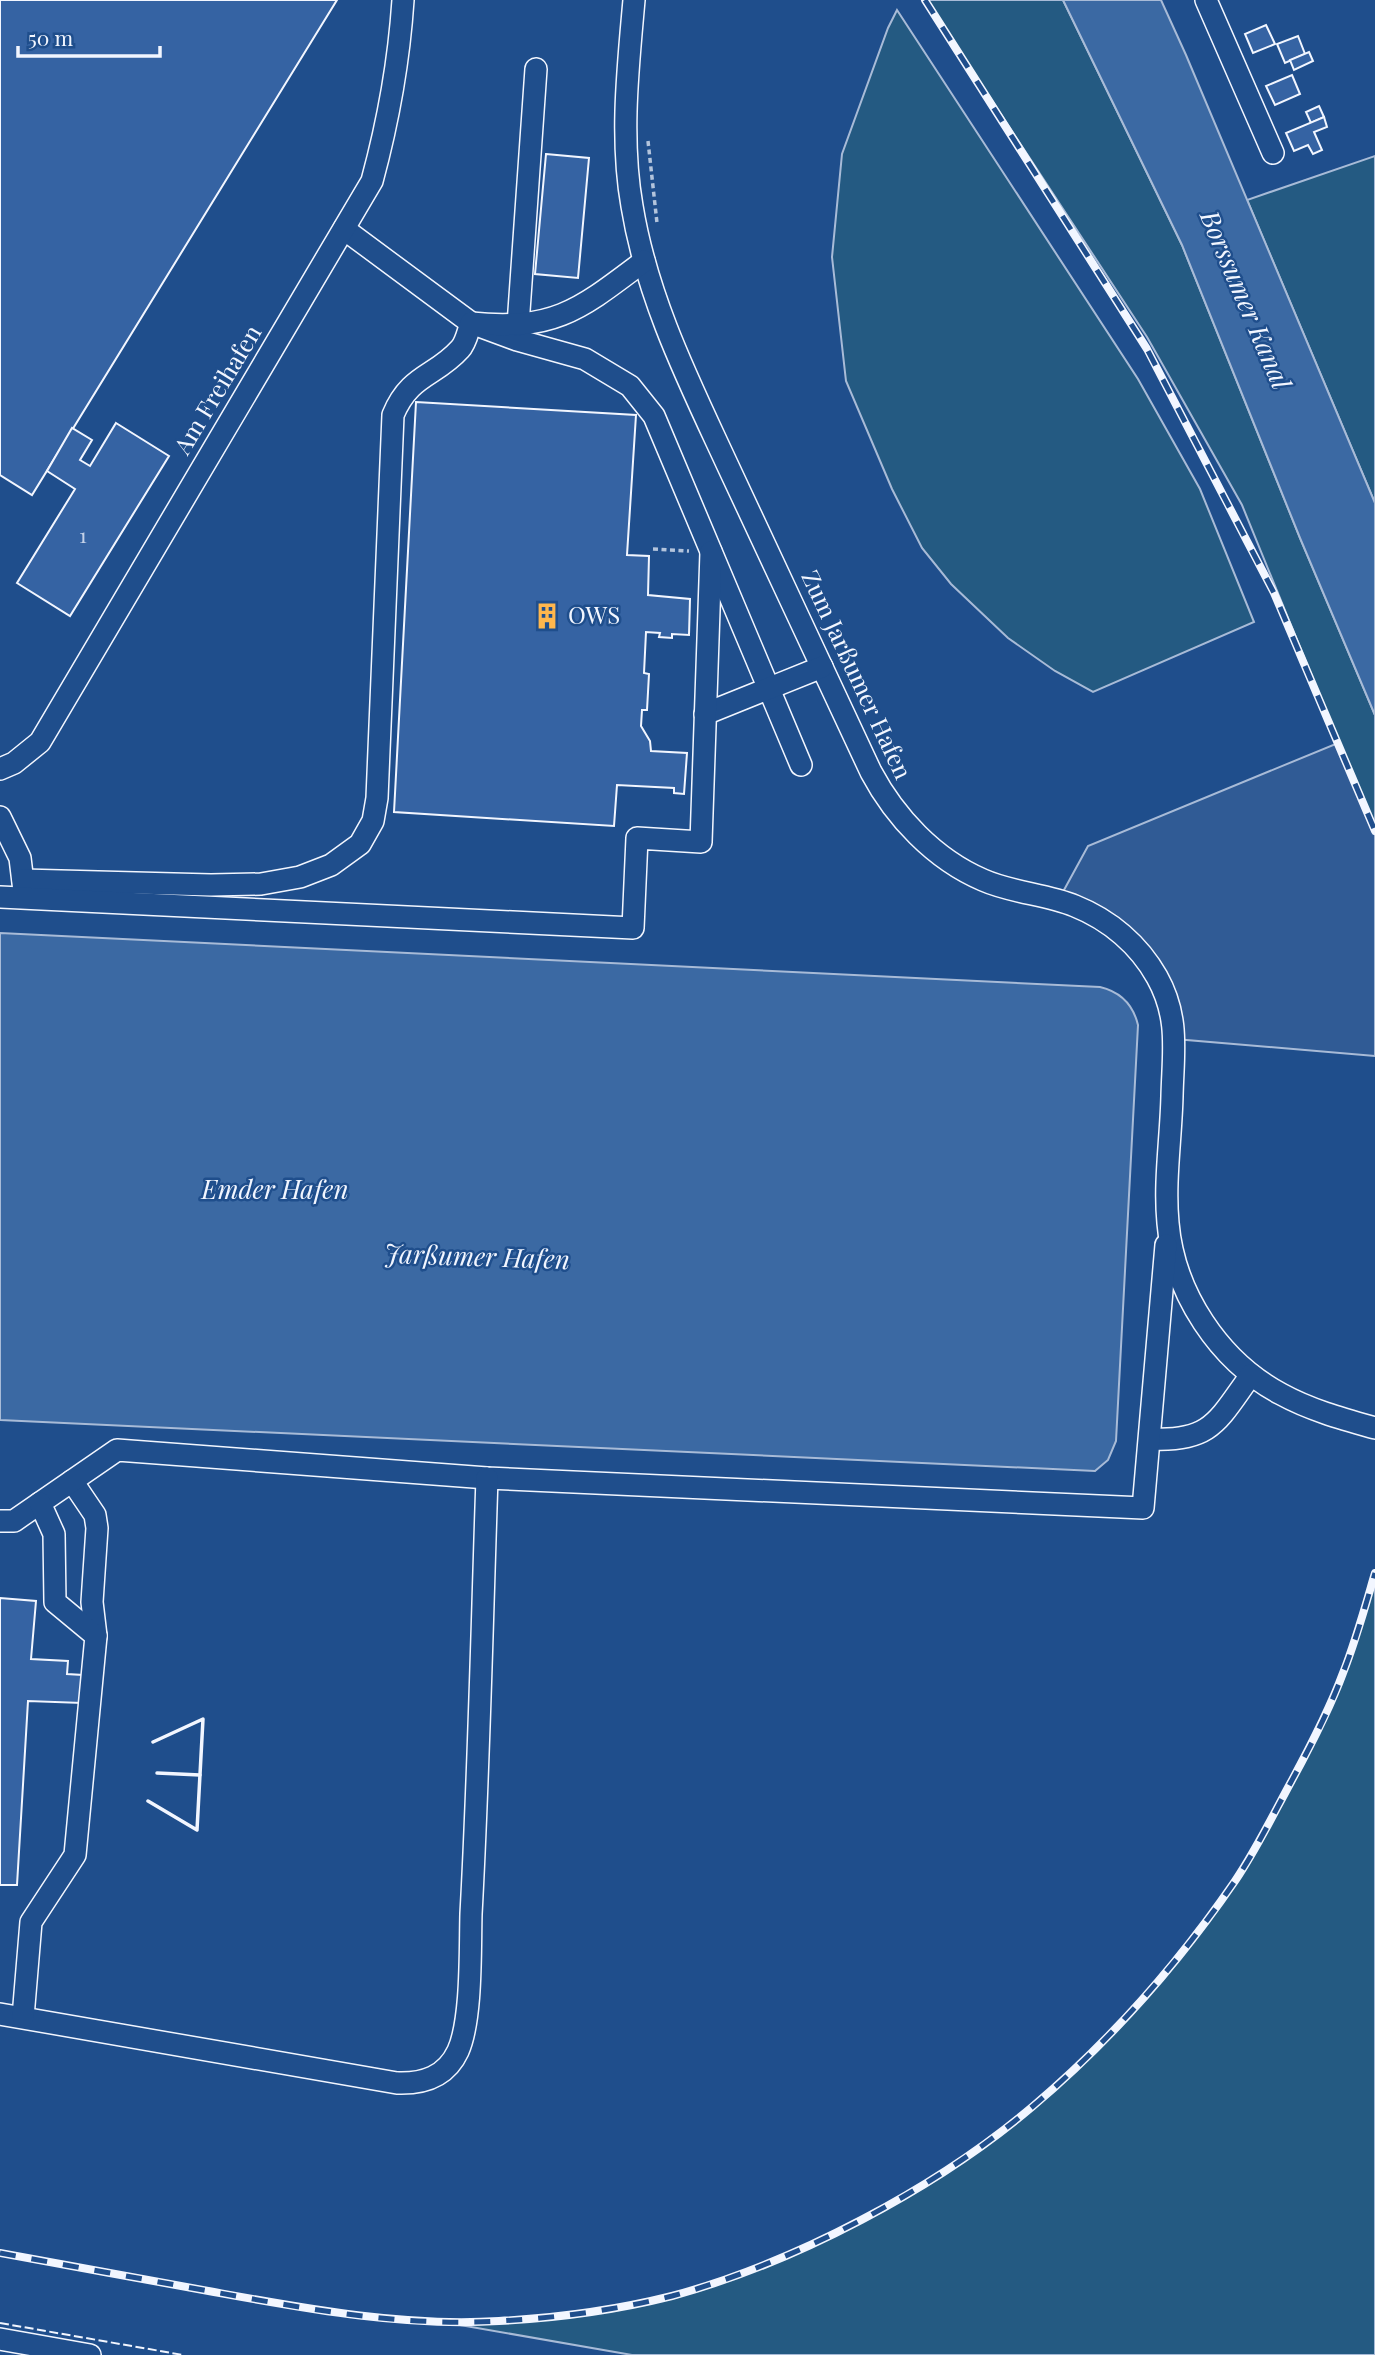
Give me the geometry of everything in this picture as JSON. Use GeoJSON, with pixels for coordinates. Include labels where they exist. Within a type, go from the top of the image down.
{"type":"FeatureCollection","features":[{"type":"Feature","properties":{"kind":"street","name":"Am Freihafen"},"geometry":{"type":"LineString","coordinates":[[0,769],[14,763],[40,741],[372,181],[383,140],[401,39],[403,0]]}},
{"type":"Feature","properties":{"kind":"street","name":"Zum Jarßumer Hafen"},"geometry":{"type":"LineString","coordinates":[[634,0],[625,108],[627,156],[632,209],[659,312],[884,797],[913,830],[966,872],[985,881],[1074,905],[1100,919],[1133,944],[1158,979],[1168,1002],[1175,1039],[1168,1225],[1181,1277],[1203,1322],[1217,1341],[1251,1375],[1308,1407],[1375,1429]]}},
{"type":"Feature","properties":{"kind":"street"},"geometry":{"type":"LineString","coordinates":[[1206,0],[1273,153]]}},
{"type":"Feature","properties":{"kind":"street"},"geometry":{"type":"LineString","coordinates":[[518,325],[536,69]]}},
{"type":"Feature","properties":{"kind":"street"},"geometry":{"type":"LineString","coordinates":[[344,229],[471,323],[517,341],[585,359],[630,386],[654,416],[801,765]]}},
{"type":"Feature","properties":{"kind":"street"},"geometry":{"type":"LineString","coordinates":[[471,323],[518,325],[565,315],[604,291],[644,261]]}},
{"type":"Feature","properties":{"kind":"street"},"geometry":{"type":"LineString","coordinates":[[0,897],[24,889],[105,883],[261,884],[300,877],[331,865],[360,844],[373,821],[377,798],[393,415],[399,400],[410,386],[463,347],[471,323]]}},
{"type":"Feature","properties":{"kind":"street"},"geometry":{"type":"LineString","coordinates":[[24,889],[632,928],[637,838],[701,842],[711,552]]}},
{"type":"Feature","properties":{"kind":"street"},"geometry":{"type":"LineString","coordinates":[[705,714],[822,667]]}},
{"type":"Feature","properties":{"kind":"street"},"geometry":{"type":"LineString","coordinates":[[0,817],[20,858],[24,889]]}},
{"type":"Feature","properties":{"kind":"street"},"geometry":{"type":"LineString","coordinates":[[0,1521],[14,1521],[117,1450],[486,1478],[1143,1508],[1168,1225]]}},
{"type":"Feature","properties":{"kind":"street"},"geometry":{"type":"LineString","coordinates":[[1151,1439],[1176,1440],[1203,1433],[1223,1413],[1251,1375]]}},
{"type":"Feature","properties":{"kind":"street"},"geometry":{"type":"LineString","coordinates":[[0,2014],[397,2083],[425,2081],[440,2074],[450,2065],[462,2040],[466,2013],[474,1860],[486,1478]]}},
{"type":"Feature","properties":{"kind":"street"},"geometry":{"type":"LineString","coordinates":[[23,2017],[31,1922],[75,1855],[96,1636],[92,1602],[97,1528],[95,1515],[72,1481]]}},
{"type":"Feature","properties":{"kind":"street"},"geometry":{"type":"LineString","coordinates":[[40,1503],[54,1534],[55,1602],[96,1636]]}},
{"type":"Feature","properties":{"kind":"street"},"geometry":{"type":"LineString","coordinates":[[0,2339],[90,2355]]}},
{"type":"Feature","properties":{"kind":"path"},"geometry":{"type":"LineString","coordinates":[[648,141],[659,233]]}},
{"type":"Feature","properties":{"kind":"shaded area"},"geometry":{"type":"Polygon","coordinates":[[[926,0],[1063,0],[1182,245],[1300,538],[1375,715],[1375,831],[1242,505],[1147,337],[926,0]]]}},
{"type":"Feature","properties":{"kind":"shaded area"},"geometry":{"type":"Polygon","coordinates":[[[897,10],[1138,379],[1200,489],[1254,622],[1093,692],[1055,671],[1008,638],[951,584],[922,548],[892,489],[846,381],[832,257],[842,154],[897,10]]]}},
{"type":"Feature","properties":{"kind":"shaded area"},"geometry":{"type":"Polygon","coordinates":[[[1375,156],[1375,503],[1247,200],[1375,156]]]}},
{"type":"Feature","properties":{"kind":"shaded area"},"geometry":{"type":"Polygon","coordinates":[[[1338,743],[1375,831],[1375,1056],[1175,1039],[1146,960],[1058,901],[1088,846],[1338,743]]]}},
{"type":"Feature","properties":{"kind":"shaded area"},"geometry":{"type":"Polygon","coordinates":[[[1375,1573],[1375,2355],[632,2355],[437,2321],[524,2318],[611,2308],[695,2289],[749,2271],[827,2236],[920,2186],[1011,2123],[1071,2070],[1128,2014],[1179,1954],[1227,1890],[1269,1823],[1307,1752],[1346,1665],[1375,1573]]]}},
{"type":"Feature","properties":{"kind":"water","name":"Borssumer Kanal"},"geometry":{"type":"Polygon","coordinates":[[[1063,0],[1161,0],[1186,55],[1375,503],[1375,715],[1300,538],[1182,245],[1063,0]]]}},
{"type":"Feature","properties":{"kind":"water","name":"Emder Hafen"},"geometry":{"type":"Polygon","coordinates":[[[0,933],[1100,987],[1114,992],[1129,1005],[1138,1025],[1116,1441],[1108,1460],[1095,1471],[0,1420],[0,933]]]}},
{"type":"Feature","properties":{"kind":"building"},"geometry":{"type":"Polygon","coordinates":[[[0,0],[337,0],[32,495],[0,475],[0,0]]]}},
{"type":"Feature","properties":{"kind":"building"},"geometry":{"type":"Polygon","coordinates":[[[1266,25],[1275,44],[1253,53],[1245,34],[1266,25]]]}},
{"type":"Feature","properties":{"kind":"building"},"geometry":{"type":"Polygon","coordinates":[[[1298,36],[1305,54],[1285,63],[1277,44],[1298,36]]]}},
{"type":"Feature","properties":{"kind":"building"},"geometry":{"type":"Polygon","coordinates":[[[1309,52],[1313,61],[1294,70],[1290,60],[1309,52]]]}},
{"type":"Feature","properties":{"kind":"building"},"geometry":{"type":"Polygon","coordinates":[[[1292,75],[1300,94],[1275,105],[1266,86],[1292,75]]]}},
{"type":"Feature","properties":{"kind":"building"},"geometry":{"type":"Polygon","coordinates":[[[1319,106],[1324,117],[1311,123],[1306,112],[1319,106]]]}},
{"type":"Feature","properties":{"kind":"building"},"geometry":{"type":"Polygon","coordinates":[[[1324,117],[1327,127],[1314,132],[1322,150],[1313,154],[1308,145],[1294,151],[1286,133],[1324,117]]]}},
{"type":"Feature","properties":{"kind":"building"},"geometry":{"type":"Polygon","coordinates":[[[546,154],[589,158],[578,278],[535,274],[546,154]]]}},
{"type":"Feature","properties":{"kind":"building","name":"OWS"},"geometry":{"type":"Polygon","coordinates":[[[416,402],[636,415],[627,555],[649,556],[648,595],[690,599],[689,635],[672,634],[672,638],[659,637],[660,633],[646,632],[644,673],[649,674],[647,710],[642,710],[641,726],[650,741],[651,751],[687,753],[684,794],[674,793],[674,788],[617,785],[614,826],[394,812],[416,402]]]}},
{"type":"Feature","properties":{"kind":"building"},"geometry":{"type":"Polygon","coordinates":[[[116,423],[169,456],[70,616],[17,583],[75,489],[47,471],[72,428],[92,440],[80,460],[90,466],[116,423]]]}},
{"type":"Feature","properties":{"kind":"building"},"geometry":{"type":"Polygon","coordinates":[[[0,1598],[36,1601],[31,1659],[68,1661],[67,1674],[83,1675],[82,1703],[28,1701],[17,1885],[0,1885],[0,1598]]]}},
{"type":"Feature","properties":{"kind":"railway"},"geometry":{"type":"LineString","coordinates":[[925,0],[1147,349],[1274,593],[1375,831]]}},
{"type":"Feature","properties":{"kind":"railway"},"geometry":{"type":"LineString","coordinates":[[0,2253],[356,2315],[428,2321],[499,2321],[586,2313],[672,2296],[766,2264],[861,2220],[952,2166],[1032,2107],[1115,2029],[1190,1942],[1243,1869],[1312,1742],[1348,1661],[1375,1573]]}},
{"type":"Feature","properties":{"kind":"fence"},"geometry":{"type":"LineString","coordinates":[[0,2323],[183,2355]]}},
{"type":"Feature","properties":{"kind":"wall"},"geometry":{"type":"LineString","coordinates":[[148,1801],[197,1830],[203,1719],[153,1742]]}},
{"type":"Feature","properties":{"kind":"wall"},"geometry":{"type":"LineString","coordinates":[[157,1773],[200,1775]]}},
{"type":"Feature","properties":{"kind":"place","name":"OWS"},"geometry":{"type":"Point","coordinates":[547,616]}},
{"type":"Feature","properties":{"kind":"water label","name":"Jarßumer Hafen"},"geometry":{"type":"Point","coordinates":[477,1257]}}]}
